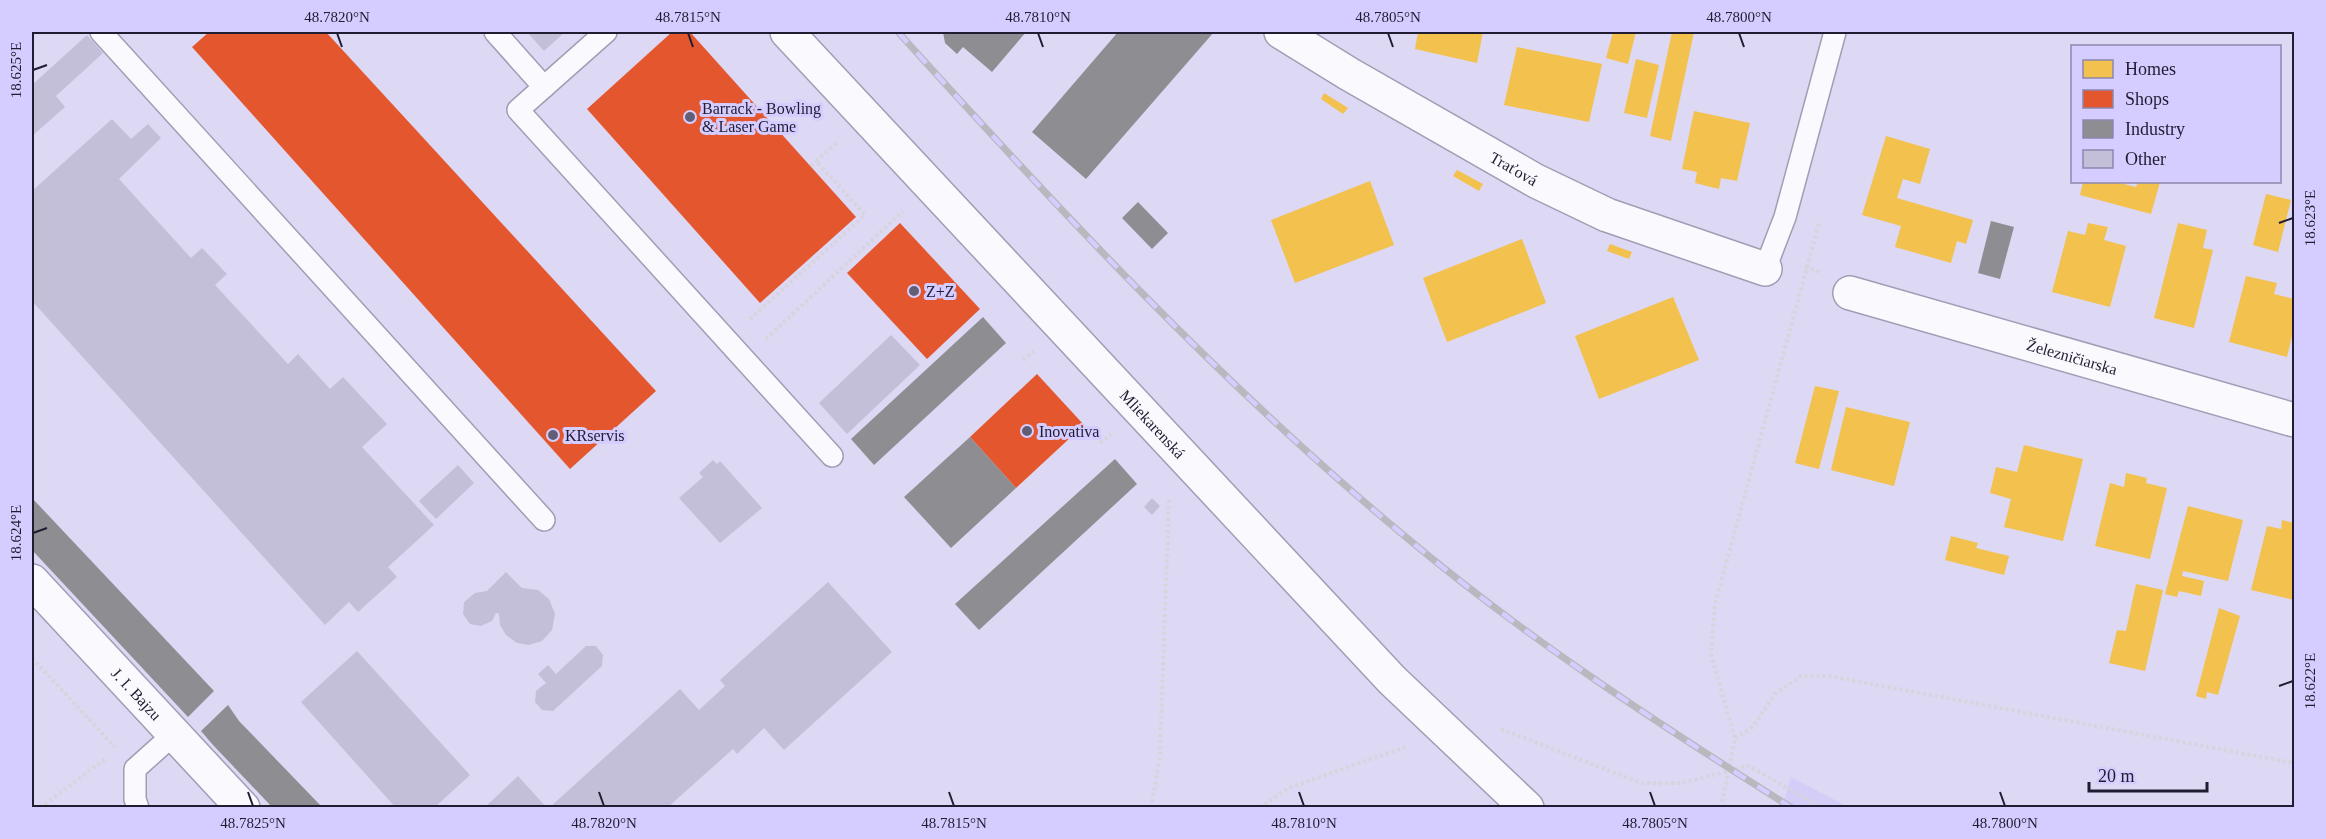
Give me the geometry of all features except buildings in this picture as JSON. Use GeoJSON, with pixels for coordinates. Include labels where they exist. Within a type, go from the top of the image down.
{"type":"FeatureCollection","features":[{"type":"Feature","properties":{"kind":"street","name":"Mliekarenská"},"geometry":{"type":"LineString","coordinates":[[787,32],[1392,680],[1527,807]]}},
{"type":"Feature","properties":{"kind":"street","name":"Traťová"},"geometry":{"type":"LineString","coordinates":[[1281,32],[1349,75],[1536,181],[1606,215],[1765,269]]}},
{"type":"Feature","properties":{"kind":"street","name":"Železničiarska"},"geometry":{"type":"LineString","coordinates":[[1850,293],[2295,420]]}},
{"type":"Feature","properties":{"kind":"street","name":"J. I. Bajzu"},"geometry":{"type":"LineString","coordinates":[[32,581],[243,807]]}},
{"type":"Feature","properties":{"kind":"lane"},"geometry":{"type":"LineString","coordinates":[[101,32],[544,520]]}},
{"type":"Feature","properties":{"kind":"lane"},"geometry":{"type":"LineString","coordinates":[[495,32],[544,87]]}},
{"type":"Feature","properties":{"kind":"lane"},"geometry":{"type":"LineString","coordinates":[[606,32],[518,110],[832,456]]}},
{"type":"Feature","properties":{"kind":"lane"},"geometry":{"type":"LineString","coordinates":[[1765,269],[1785,218],[1835,32]]}},
{"type":"Feature","properties":{"kind":"lane"},"geometry":{"type":"LineString","coordinates":[[138,807],[135,799],[135,769],[174,734]]}},
{"type":"Feature","properties":{"kind":"path"},"geometry":{"type":"LineString","coordinates":[[811,166],[841,139]]}},
{"type":"Feature","properties":{"kind":"path"},"geometry":{"type":"LineString","coordinates":[[727,340],[865,215],[816,161]]}},
{"type":"Feature","properties":{"kind":"path"},"geometry":{"type":"LineString","coordinates":[[745,359],[904,210]]}},
{"type":"Feature","properties":{"kind":"path"},"geometry":{"type":"LineString","coordinates":[[1721,807],[1735,738],[1711,655],[1715,604],[1807,267]]}},
{"type":"Feature","properties":{"kind":"path"},"geometry":{"type":"LineString","coordinates":[[1151,807],[1160,755],[1169,493]]}},
{"type":"Feature","properties":{"kind":"path"},"geometry":{"type":"LineString","coordinates":[[32,658],[118,750]]}},
{"type":"Feature","properties":{"kind":"path"},"geometry":{"type":"LineString","coordinates":[[1735,738],[1753,727],[1775,694],[1801,676],[1829,676],[2295,763]]}},
{"type":"Feature","properties":{"kind":"path"},"geometry":{"type":"LineString","coordinates":[[1499,728],[1641,783],[1682,783],[1749,766],[1822,807]]}},
{"type":"Feature","properties":{"kind":"path"},"geometry":{"type":"LineString","coordinates":[[1260,807],[1288,788],[1412,745]]}},
{"type":"Feature","properties":{"kind":"shaded area"},"geometry":{"type":"Polygon","coordinates":[[[1791,777],[1848,807],[1782,807],[1791,777]]]}},
{"type":"Feature","properties":{"kind":"railway"},"geometry":{"type":"LineString","coordinates":[[898,32],[1140,292],[1267,415],[1333,475],[1447,571],[1543,643],[1641,711],[1792,808]]}},
{"type":"Feature","properties":{"kind":"place","name":"Barrack - Bowling & Laser Game"},"geometry":{"type":"Point","coordinates":[690,117]}},
{"type":"Feature","properties":{"kind":"place","name":"Z+Z"},"geometry":{"type":"Point","coordinates":[914,291]}},
{"type":"Feature","properties":{"kind":"place","name":"Inovativa"},"geometry":{"type":"Point","coordinates":[1027,431]}},
{"type":"Feature","properties":{"kind":"place","name":"KRservis"},"geometry":{"type":"Point","coordinates":[553,435]}}]}
